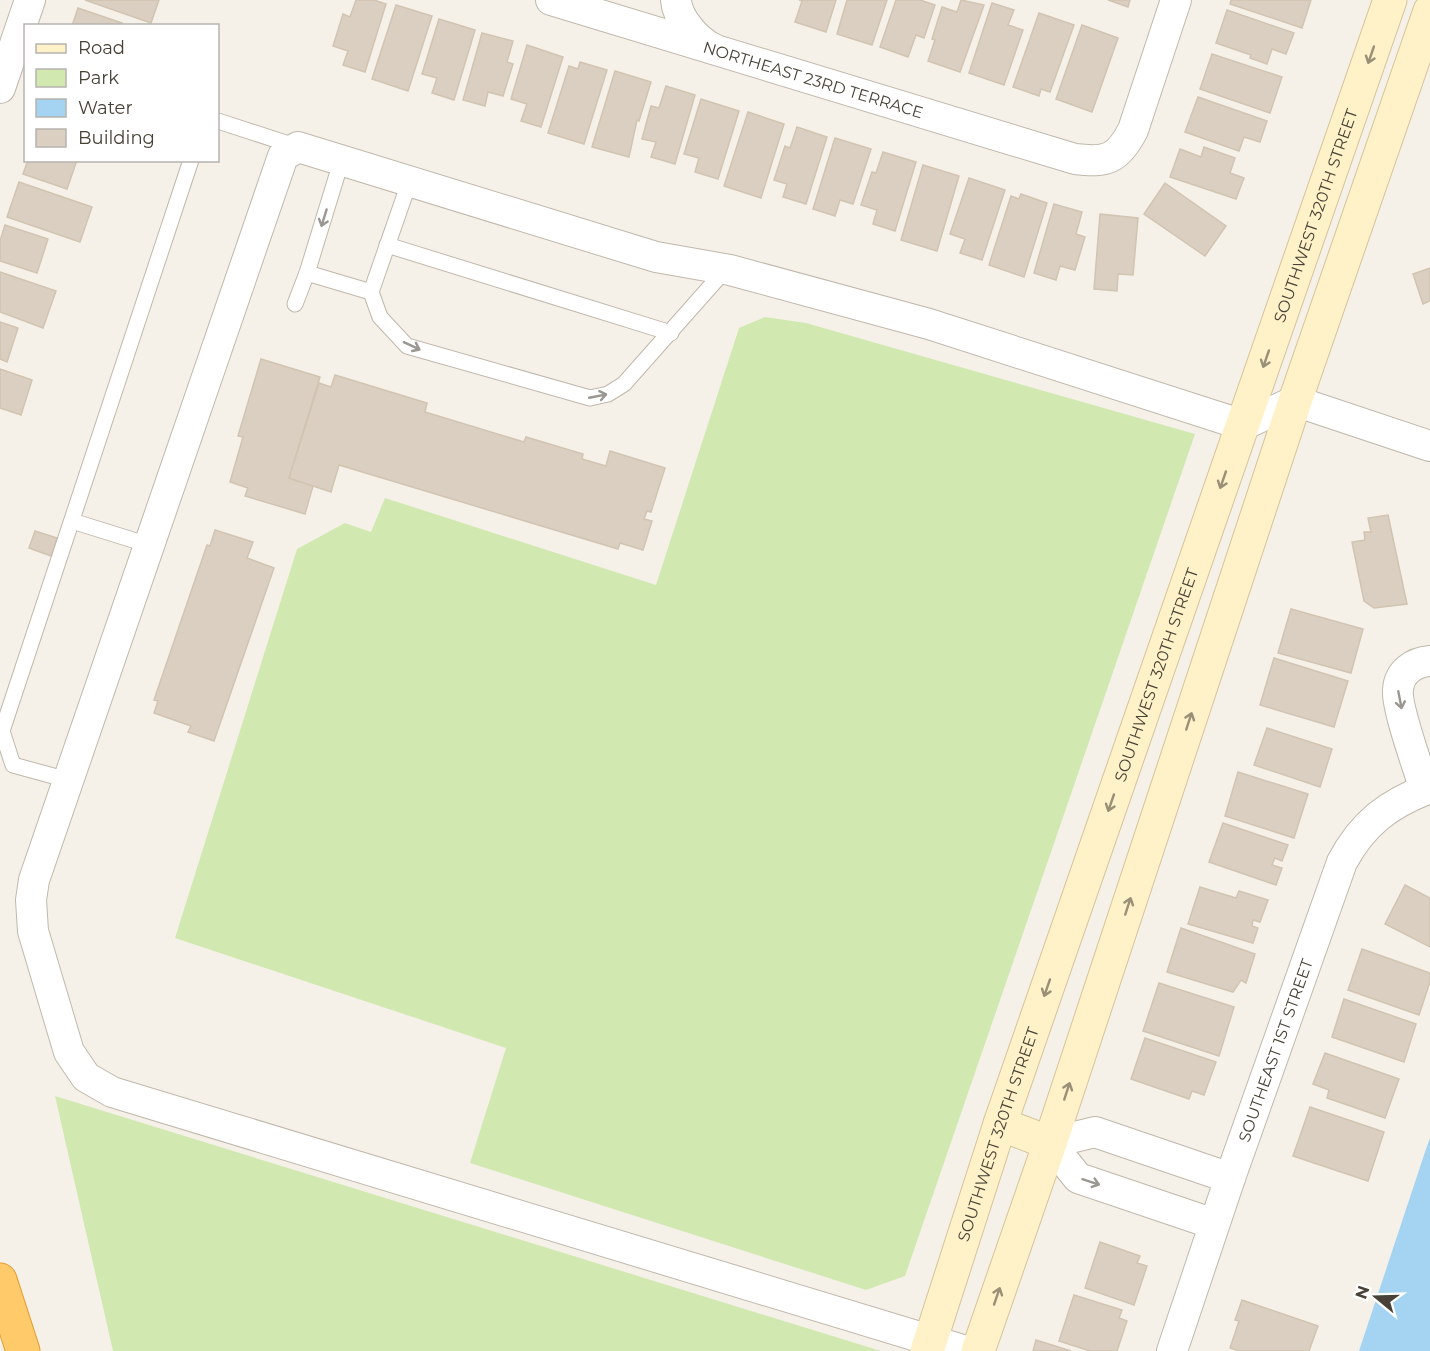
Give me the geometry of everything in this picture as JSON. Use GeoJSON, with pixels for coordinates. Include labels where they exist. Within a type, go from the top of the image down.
{"type":"FeatureCollection","features":[{"type":"Feature","properties":{"kind":"highway"},"geometry":{"type":"LineString","coordinates":[[0,1280],[23,1351]]}},
{"type":"Feature","properties":{"kind":"street"},"geometry":{"type":"LineString","coordinates":[[562,3],[610,0]]}},
{"type":"Feature","properties":{"kind":"street"},"geometry":{"type":"LineString","coordinates":[[676,0],[680,13],[695,35],[717,51]]}},
{"type":"Feature","properties":{"kind":"street","name":"NORTHEAST 23RD TERRACE"},"geometry":{"type":"LineString","coordinates":[[562,3],[1075,159],[1099,161],[1122,150],[1133,130],[1176,0]]}},
{"type":"Feature","properties":{"kind":"street","name":"SOUTHWEST 320TH STREET"},"geometry":{"type":"LineString","coordinates":[[929,1345],[1000,1124],[1390,0]]}},
{"type":"Feature","properties":{"kind":"street"},"geometry":{"type":"LineString","coordinates":[[978,1351],[1050,1143],[1295,401],[1430,11]]}},
{"type":"Feature","properties":{"kind":"street"},"geometry":{"type":"LineString","coordinates":[[0,88],[17,17]]}},
{"type":"Feature","properties":{"kind":"street"},"geometry":{"type":"LineString","coordinates":[[966,1351],[929,1345],[98,1085],[86,1077],[69,1052],[32,919],[34,880],[284,156],[298,147],[656,257],[725,270],[929,324],[1243,425],[1295,401],[1430,446]]}},
{"type":"Feature","properties":{"kind":"street"},"geometry":{"type":"LineString","coordinates":[[1428,789],[1397,691],[1407,670],[1418,663],[1430,661]]}},
{"type":"Feature","properties":{"kind":"street","name":"SOUTHEAST 1ST STREET"},"geometry":{"type":"LineString","coordinates":[[1172,1351],[1214,1224],[1342,862],[1357,835],[1368,823],[1399,802],[1428,789]]}},
{"type":"Feature","properties":{"kind":"street"},"geometry":{"type":"LineString","coordinates":[[1000,1124],[1050,1143],[1078,1178],[1214,1224]]}},
{"type":"Feature","properties":{"kind":"street"},"geometry":{"type":"LineString","coordinates":[[1050,1143],[1095,1132],[1230,1178]]}},
{"type":"Feature","properties":{"kind":"street"},"geometry":{"type":"LineString","coordinates":[[1137,1198],[1153,1152]]}},
{"type":"Feature","properties":{"kind":"lane"},"geometry":{"type":"LineString","coordinates":[[219,121],[298,147]]}},
{"type":"Feature","properties":{"kind":"lane"},"geometry":{"type":"LineString","coordinates":[[68,780],[13,765],[2,731],[190,162]]}},
{"type":"Feature","properties":{"kind":"lane"},"geometry":{"type":"LineString","coordinates":[[295,304],[342,162]]}},
{"type":"Feature","properties":{"kind":"lane"},"geometry":{"type":"LineString","coordinates":[[410,183],[371,292],[380,317],[406,346],[591,398],[608,394],[624,384],[725,270]]}},
{"type":"Feature","properties":{"kind":"lane"},"geometry":{"type":"LineString","coordinates":[[387,245],[671,333]]}},
{"type":"Feature","properties":{"kind":"lane"},"geometry":{"type":"LineString","coordinates":[[307,273],[371,292]]}},
{"type":"Feature","properties":{"kind":"lane"},"geometry":{"type":"LineString","coordinates":[[72,521],[149,545]]}},
{"type":"Feature","properties":{"kind":"green space"},"geometry":{"type":"Polygon","coordinates":[[[765,317],[806,323],[1195,434],[905,1276],[866,1290],[470,1163],[506,1048],[175,938],[297,549],[345,523],[371,532],[385,498],[656,585],[739,328],[765,317]]]}},
{"type":"Feature","properties":{"kind":"green space"},"geometry":{"type":"Polygon","coordinates":[[[55,1096],[881,1351],[113,1351],[55,1096]]]}},
{"type":"Feature","properties":{"kind":"water"},"geometry":{"type":"Polygon","coordinates":[[[1430,1138],[1430,1351],[1359,1351],[1425,1152],[1430,1138]]]}},
{"type":"Feature","properties":{"kind":"building"},"geometry":{"type":"Polygon","coordinates":[[[85,0],[159,0],[151,23],[85,0]]]}},
{"type":"Feature","properties":{"kind":"building"},"geometry":{"type":"Polygon","coordinates":[[[356,0],[374,0],[386,4],[365,72],[343,65],[348,51],[333,46],[343,14],[350,17],[356,0]]]}},
{"type":"Feature","properties":{"kind":"building"},"geometry":{"type":"Polygon","coordinates":[[[799,0],[836,0],[826,32],[795,22],[802,1],[799,0]]]}},
{"type":"Feature","properties":{"kind":"building"},"geometry":{"type":"Polygon","coordinates":[[[847,0],[887,0],[872,45],[837,34],[847,0]]]}},
{"type":"Feature","properties":{"kind":"building"},"geometry":{"type":"Polygon","coordinates":[[[896,0],[920,0],[935,5],[924,38],[916,35],[908,57],[880,47],[896,0]]]}},
{"type":"Feature","properties":{"kind":"building"},"geometry":{"type":"Polygon","coordinates":[[[961,0],[984,5],[960,72],[928,61],[942,7],[957,12],[961,0]]]}},
{"type":"Feature","properties":{"kind":"building"},"geometry":{"type":"Polygon","coordinates":[[[1108,0],[1130,0],[1128,7],[1108,0]]]}},
{"type":"Feature","properties":{"kind":"building"},"geometry":{"type":"Polygon","coordinates":[[[1231,0],[1311,0],[1302,28],[1230,4],[1231,0]]]}},
{"type":"Feature","properties":{"kind":"building"},"geometry":{"type":"Polygon","coordinates":[[[992,3],[1014,10],[1008,25],[1023,30],[1004,85],[969,73],[992,3]]]}},
{"type":"Feature","properties":{"kind":"building"},"geometry":{"type":"Polygon","coordinates":[[[396,5],[432,16],[408,91],[372,79],[396,5]]]}},
{"type":"Feature","properties":{"kind":"building"},"geometry":{"type":"Polygon","coordinates":[[[78,8],[122,23],[122,24],[73,24],[78,8]]]}},
{"type":"Feature","properties":{"kind":"building"},"geometry":{"type":"Polygon","coordinates":[[[1227,10],[1294,33],[1286,54],[1272,49],[1267,64],[1250,58],[1251,55],[1216,43],[1227,10]]]}},
{"type":"Feature","properties":{"kind":"building"},"geometry":{"type":"Polygon","coordinates":[[[1039,13],[1074,25],[1050,92],[1041,89],[1039,96],[1013,87],[1039,13]]]}},
{"type":"Feature","properties":{"kind":"building"},"geometry":{"type":"Polygon","coordinates":[[[439,19],[475,30],[454,100],[432,93],[437,78],[422,74],[439,19]]]}},
{"type":"Feature","properties":{"kind":"building"},"geometry":{"type":"Polygon","coordinates":[[[1082,25],[1118,38],[1092,112],[1056,99],[1082,25]]]}},
{"type":"Feature","properties":{"kind":"building"},"geometry":{"type":"Polygon","coordinates":[[[482,33],[513,41],[507,62],[513,64],[503,96],[488,92],[485,106],[463,100],[482,33]]]}},
{"type":"Feature","properties":{"kind":"building"},"geometry":{"type":"Polygon","coordinates":[[[527,45],[563,57],[541,127],[521,121],[527,104],[511,99],[527,45]]]}},
{"type":"Feature","properties":{"kind":"building"},"geometry":{"type":"Polygon","coordinates":[[[1212,54],[1282,77],[1270,113],[1200,89],[1212,54]]]}},
{"type":"Feature","properties":{"kind":"building"},"geometry":{"type":"Polygon","coordinates":[[[580,62],[607,70],[584,144],[548,133],[569,66],[578,69],[580,62]]]}},
{"type":"Feature","properties":{"kind":"building"},"geometry":{"type":"Polygon","coordinates":[[[615,71],[651,82],[639,121],[637,120],[629,157],[592,147],[615,71]]]}},
{"type":"Feature","properties":{"kind":"building"},"geometry":{"type":"Polygon","coordinates":[[[666,86],[695,95],[675,164],[651,157],[656,142],[642,139],[651,106],[659,108],[666,86]]]}},
{"type":"Feature","properties":{"kind":"building"},"geometry":{"type":"Polygon","coordinates":[[[1198,97],[1267,121],[1260,142],[1244,137],[1239,151],[1185,132],[1198,97]]]}},
{"type":"Feature","properties":{"kind":"building"},"geometry":{"type":"Polygon","coordinates":[[[701,99],[739,111],[718,179],[695,172],[699,158],[684,154],[701,99]]]}},
{"type":"Feature","properties":{"kind":"building"},"geometry":{"type":"Polygon","coordinates":[[[748,112],[784,124],[761,198],[724,186],[748,112]]]}},
{"type":"Feature","properties":{"kind":"building"},"geometry":{"type":"Polygon","coordinates":[[[797,127],[827,137],[806,204],[783,197],[787,184],[774,180],[785,146],[790,148],[797,127]]]}},
{"type":"Feature","properties":{"kind":"building"},"geometry":{"type":"Polygon","coordinates":[[[835,138],[871,149],[853,204],[840,200],[835,216],[813,209],[835,138]]]}},
{"type":"Feature","properties":{"kind":"building"},"geometry":{"type":"Polygon","coordinates":[[[1204,147],[1235,158],[1230,173],[1244,178],[1236,199],[1170,177],[1180,149],[1201,157],[1204,147]]]}},
{"type":"Feature","properties":{"kind":"building"},"geometry":{"type":"Polygon","coordinates":[[[883,152],[916,162],[895,231],[873,224],[877,210],[861,205],[872,172],[876,173],[883,152]]]}},
{"type":"Feature","properties":{"kind":"building"},"geometry":{"type":"Polygon","coordinates":[[[27,162],[76,162],[67,189],[23,174],[27,162]]]}},
{"type":"Feature","properties":{"kind":"building"},"geometry":{"type":"Polygon","coordinates":[[[923,165],[959,176],[937,251],[901,240],[923,165]]]}},
{"type":"Feature","properties":{"kind":"building"},"geometry":{"type":"Polygon","coordinates":[[[969,178],[1005,190],[982,260],[960,253],[965,239],[950,234],[969,178]]]}},
{"type":"Feature","properties":{"kind":"building"},"geometry":{"type":"Polygon","coordinates":[[[19,182],[92,207],[80,242],[7,217],[19,182]]]}},
{"type":"Feature","properties":{"kind":"building"},"geometry":{"type":"Polygon","coordinates":[[[1165,183],[1226,226],[1205,256],[1144,214],[1165,183]]]}},
{"type":"Feature","properties":{"kind":"building"},"geometry":{"type":"Polygon","coordinates":[[[1021,194],[1047,203],[1024,277],[989,265],[1011,196],[1019,199],[1021,194]]]}},
{"type":"Feature","properties":{"kind":"building"},"geometry":{"type":"Polygon","coordinates":[[[1054,204],[1082,212],[1076,234],[1085,237],[1075,270],[1060,266],[1056,280],[1034,273],[1054,204]]]}},
{"type":"Feature","properties":{"kind":"building"},"geometry":{"type":"Polygon","coordinates":[[[1100,214],[1138,218],[1133,275],[1118,274],[1117,291],[1094,289],[1100,214]]]}},
{"type":"Feature","properties":{"kind":"building"},"geometry":{"type":"Polygon","coordinates":[[[5,225],[48,239],[37,273],[0,261],[0,241],[5,225]]]}},
{"type":"Feature","properties":{"kind":"building"},"geometry":{"type":"Polygon","coordinates":[[[1430,268],[1430,301],[1423,304],[1413,274],[1430,268]]]}},
{"type":"Feature","properties":{"kind":"building"},"geometry":{"type":"Polygon","coordinates":[[[0,272],[56,291],[43,328],[0,312],[0,272]]]}},
{"type":"Feature","properties":{"kind":"building"},"geometry":{"type":"Polygon","coordinates":[[[0,322],[18,328],[7,362],[0,359],[0,322]]]}},
{"type":"Feature","properties":{"kind":"building"},"geometry":{"type":"Polygon","coordinates":[[[261,359],[320,377],[289,478],[313,486],[305,514],[245,496],[248,488],[230,482],[243,437],[238,436],[261,359]]]}},
{"type":"Feature","properties":{"kind":"building"},"geometry":{"type":"Polygon","coordinates":[[[0,369],[32,380],[21,415],[0,408],[0,369]]]}},
{"type":"Feature","properties":{"kind":"building"},"geometry":{"type":"Polygon","coordinates":[[[335,375],[427,403],[425,412],[524,442],[526,437],[583,454],[582,459],[606,466],[610,451],[665,468],[651,512],[647,511],[644,519],[652,521],[643,550],[620,543],[618,549],[339,465],[331,492],[289,478],[319,383],[331,387],[335,375]]]}},
{"type":"Feature","properties":{"kind":"building"},"geometry":{"type":"Polygon","coordinates":[[[1388,515],[1407,604],[1374,608],[1364,601],[1352,542],[1365,540],[1364,532],[1371,532],[1368,518],[1388,515]]]}},
{"type":"Feature","properties":{"kind":"building"},"geometry":{"type":"Polygon","coordinates":[[[215,530],[253,542],[247,558],[274,568],[214,741],[188,732],[191,726],[154,713],[158,701],[154,700],[207,545],[210,546],[215,530]]]}},
{"type":"Feature","properties":{"kind":"building"},"geometry":{"type":"Polygon","coordinates":[[[35,531],[57,538],[51,556],[29,548],[35,531]]]}},
{"type":"Feature","properties":{"kind":"building"},"geometry":{"type":"Polygon","coordinates":[[[1291,609],[1363,629],[1351,673],[1278,653],[1291,609]]]}},
{"type":"Feature","properties":{"kind":"building"},"geometry":{"type":"Polygon","coordinates":[[[1274,658],[1348,681],[1334,727],[1260,705],[1274,658]]]}},
{"type":"Feature","properties":{"kind":"building"},"geometry":{"type":"Polygon","coordinates":[[[1267,728],[1332,749],[1320,787],[1254,765],[1267,728]]]}},
{"type":"Feature","properties":{"kind":"building"},"geometry":{"type":"Polygon","coordinates":[[[1238,772],[1308,794],[1294,838],[1225,816],[1238,772]]]}},
{"type":"Feature","properties":{"kind":"building"},"geometry":{"type":"Polygon","coordinates":[[[1223,823],[1288,845],[1282,861],[1275,858],[1272,865],[1282,868],[1276,885],[1209,862],[1223,823]]]}},
{"type":"Feature","properties":{"kind":"building"},"geometry":{"type":"Polygon","coordinates":[[[1405,885],[1430,898],[1430,947],[1385,924],[1405,885]]]}},
{"type":"Feature","properties":{"kind":"building"},"geometry":{"type":"Polygon","coordinates":[[[1200,887],[1236,898],[1239,891],[1268,900],[1260,922],[1253,920],[1252,926],[1258,928],[1253,943],[1188,924],[1200,887]]]}},
{"type":"Feature","properties":{"kind":"building"},"geometry":{"type":"Polygon","coordinates":[[[1181,928],[1255,954],[1246,983],[1241,980],[1233,992],[1167,972],[1181,928]]]}},
{"type":"Feature","properties":{"kind":"building"},"geometry":{"type":"Polygon","coordinates":[[[1362,949],[1430,973],[1430,982],[1419,1015],[1348,990],[1362,949]]]}},
{"type":"Feature","properties":{"kind":"building"},"geometry":{"type":"Polygon","coordinates":[[[1159,983],[1234,1007],[1219,1056],[1143,1031],[1159,983]]]}},
{"type":"Feature","properties":{"kind":"building"},"geometry":{"type":"Polygon","coordinates":[[[1344,999],[1416,1024],[1404,1062],[1332,1037],[1344,999]]]}},
{"type":"Feature","properties":{"kind":"building"},"geometry":{"type":"Polygon","coordinates":[[[1145,1038],[1216,1062],[1204,1095],[1192,1091],[1189,1099],[1131,1079],[1145,1038]]]}},
{"type":"Feature","properties":{"kind":"building"},"geometry":{"type":"Polygon","coordinates":[[[1325,1053],[1399,1079],[1385,1118],[1327,1098],[1329,1090],[1313,1084],[1325,1053]]]}},
{"type":"Feature","properties":{"kind":"building"},"geometry":{"type":"Polygon","coordinates":[[[1310,1107],[1384,1132],[1368,1181],[1293,1156],[1310,1107]]]}},
{"type":"Feature","properties":{"kind":"building"},"geometry":{"type":"Polygon","coordinates":[[[1100,1242],[1140,1256],[1137,1263],[1147,1266],[1134,1305],[1085,1288],[1100,1242]]]}},
{"type":"Feature","properties":{"kind":"building"},"geometry":{"type":"Polygon","coordinates":[[[1074,1295],[1122,1310],[1119,1318],[1127,1321],[1117,1351],[1090,1351],[1059,1341],[1074,1295]]]}},
{"type":"Feature","properties":{"kind":"building"},"geometry":{"type":"Polygon","coordinates":[[[1242,1300],[1318,1326],[1309,1351],[1240,1351],[1230,1348],[1239,1321],[1235,1320],[1242,1300]]]}},
{"type":"Feature","properties":{"kind":"building"},"geometry":{"type":"Polygon","coordinates":[[[1036,1340],[1071,1351],[1033,1351],[1036,1340]]]}}]}
